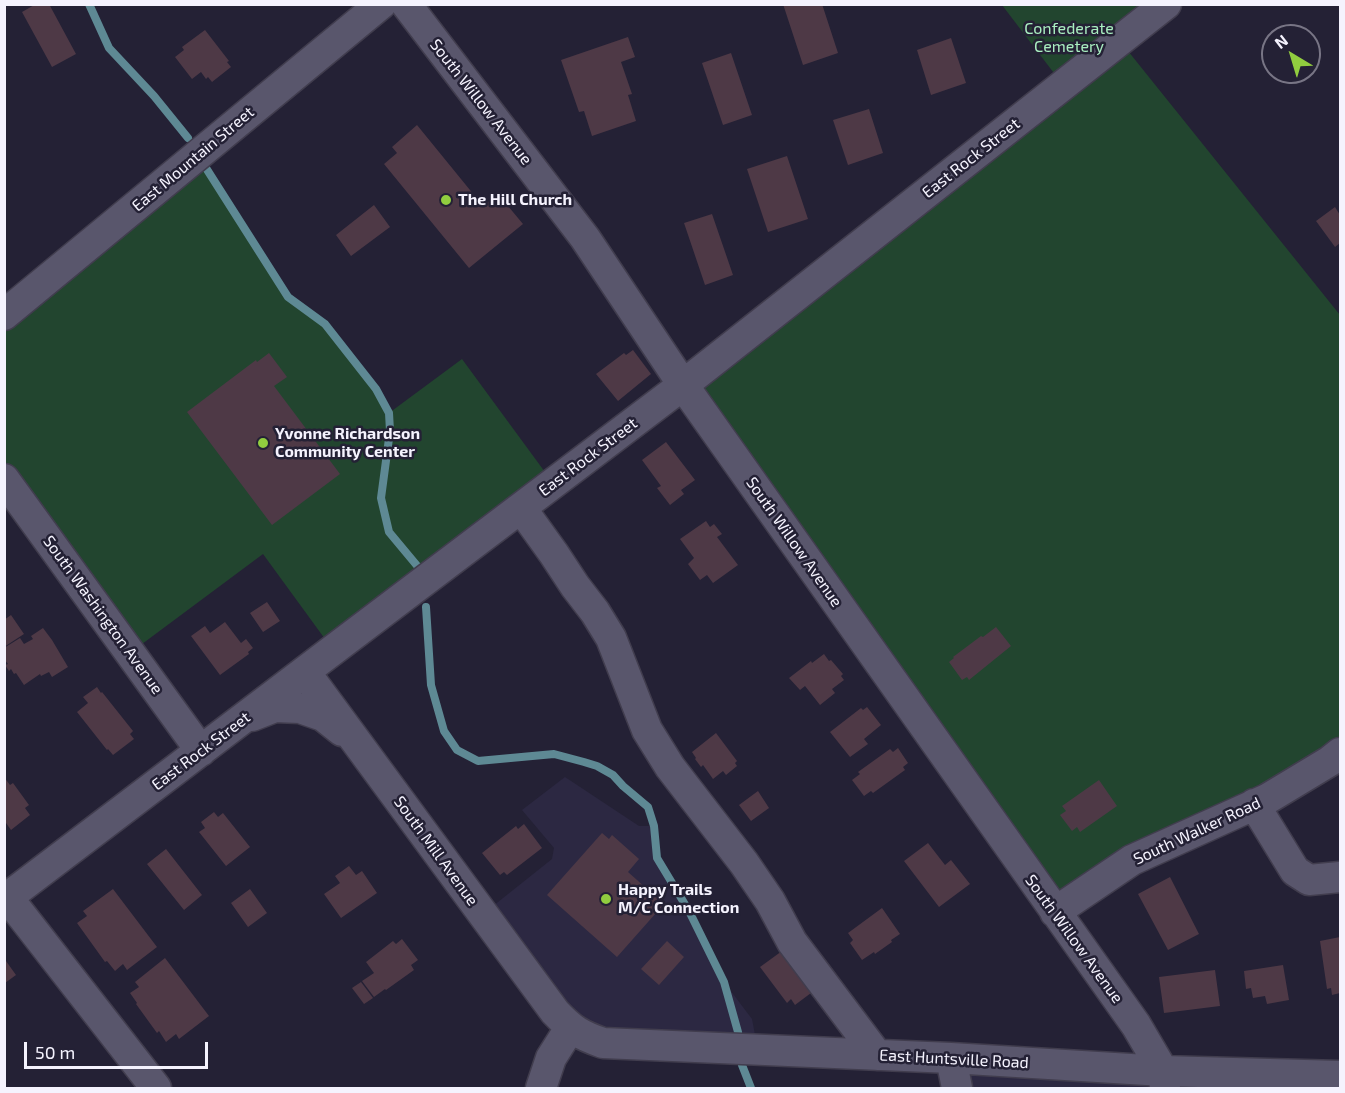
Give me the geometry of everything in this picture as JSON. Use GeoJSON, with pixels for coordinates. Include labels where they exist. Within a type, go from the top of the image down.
{"type":"FeatureCollection","features":[{"type":"Feature","properties":{"kind":"street","name":"East Mountain Street"},"geometry":{"type":"LineString","coordinates":[[4,315],[381,4]]}},
{"type":"Feature","properties":{"kind":"street","name":"South Willow Avenue"},"geometry":{"type":"LineString","coordinates":[[406,4],[585,238],[683,385],[1136,1025],[1164,1080]]}},
{"type":"Feature","properties":{"kind":"street","name":"East Rock Street"},"geometry":{"type":"LineString","coordinates":[[6,899],[683,385],[1166,4]]}},
{"type":"Feature","properties":{"kind":"street","name":"South Washington Avenue"},"geometry":{"type":"LineString","coordinates":[[4,479],[201,751]]}},
{"type":"Feature","properties":{"kind":"street"},"geometry":{"type":"LineString","coordinates":[[521,508],[611,638],[647,730],[670,767],[744,863],[770,901],[792,942],[877,1055]]}},
{"type":"Feature","properties":{"kind":"street","name":"South Mill Avenue"},"geometry":{"type":"LineString","coordinates":[[304,672],[555,1012],[570,1028]]}},
{"type":"Feature","properties":{"kind":"street"},"geometry":{"type":"LineString","coordinates":[[243,719],[275,707],[300,708],[323,716],[357,743]]}},
{"type":"Feature","properties":{"kind":"street","name":"South Walker Road"},"geometry":{"type":"LineString","coordinates":[[1054,912],[1132,860],[1267,799],[1341,753]]}},
{"type":"Feature","properties":{"kind":"street"},"geometry":{"type":"LineString","coordinates":[[1254,804],[1295,871],[1309,880],[1341,877]]}},
{"type":"Feature","properties":{"kind":"street"},"geometry":{"type":"LineString","coordinates":[[6,899],[156,1089]]}},
{"type":"Feature","properties":{"kind":"street"},"geometry":{"type":"LineString","coordinates":[[541,1089],[550,1058],[570,1028]]}},
{"type":"Feature","properties":{"kind":"street","name":"East Huntsville Road"},"geometry":{"type":"LineString","coordinates":[[570,1028],[585,1037],[603,1043],[951,1058],[1164,1080],[1341,1076]]}},
{"type":"Feature","properties":{"kind":"street"},"geometry":{"type":"LineString","coordinates":[[951,1058],[957,1089]]}},
{"type":"Feature","properties":{"kind":"shaded area"},"geometry":{"type":"Polygon","coordinates":[[[565,777],[639,826],[654,826],[657,858],[689,911],[724,982],[752,1019],[758,1050],[603,1043],[483,914],[552,859],[554,848],[522,810],[565,777]]]}},
{"type":"Feature","properties":{"kind":"shaded area"},"geometry":{"type":"Polygon","coordinates":[[[951,1058],[1163,1071],[1165,1088],[957,1088],[951,1058]]]}},
{"type":"Feature","properties":{"kind":"green space","name":"Confederate Cemetery"},"geometry":{"type":"Polygon","coordinates":[[[1002,5],[1166,5],[1120,41],[1340,315],[1340,753],[1055,912],[683,385],[1063,85],[1002,5]]]}},
{"type":"Feature","properties":{"kind":"green space"},"geometry":{"type":"Polygon","coordinates":[[[198,155],[288,297],[325,324],[376,389],[389,413],[462,359],[553,483],[333,650],[263,554],[130,653],[5,479],[4,315],[198,155]]]}},
{"type":"Feature","properties":{"kind":"building"},"geometry":{"type":"Polygon","coordinates":[[[36,4],[49,4],[76,54],[52,67],[22,12],[36,4]]]}},
{"type":"Feature","properties":{"kind":"building"},"geometry":{"type":"Polygon","coordinates":[[[783,4],[822,4],[838,53],[803,65],[783,4]]]}},
{"type":"Feature","properties":{"kind":"building"},"geometry":{"type":"Polygon","coordinates":[[[205,30],[229,61],[227,62],[231,67],[212,82],[208,77],[206,79],[201,72],[192,79],[175,57],[184,50],[182,47],[205,30]]]}},
{"type":"Feature","properties":{"kind":"building"},"geometry":{"type":"Polygon","coordinates":[[[628,37],[635,57],[621,62],[632,94],[628,95],[636,121],[592,136],[584,111],[579,112],[561,60],[628,37]]]}},
{"type":"Feature","properties":{"kind":"building"},"geometry":{"type":"Polygon","coordinates":[[[951,38],[966,83],[931,95],[917,50],[951,38]]]}},
{"type":"Feature","properties":{"kind":"building"},"geometry":{"type":"Polygon","coordinates":[[[731,53],[752,115],[723,125],[702,63],[731,53]]]}},
{"type":"Feature","properties":{"kind":"building"},"geometry":{"type":"Polygon","coordinates":[[[869,109],[883,153],[848,165],[833,120],[869,109]]]}},
{"type":"Feature","properties":{"kind":"building","name":"The Hill Church"},"geometry":{"type":"Polygon","coordinates":[[[417,125],[483,206],[498,194],[523,224],[469,268],[384,164],[397,153],[392,147],[417,125]]]}},
{"type":"Feature","properties":{"kind":"building"},"geometry":{"type":"Polygon","coordinates":[[[787,156],[808,219],[768,232],[747,169],[787,156]]]}},
{"type":"Feature","properties":{"kind":"building"},"geometry":{"type":"Polygon","coordinates":[[[374,205],[390,227],[351,256],[336,235],[374,205]]]}},
{"type":"Feature","properties":{"kind":"building"},"geometry":{"type":"Polygon","coordinates":[[[1335,207],[1340,215],[1340,243],[1335,247],[1316,221],[1335,207]]]}},
{"type":"Feature","properties":{"kind":"building"},"geometry":{"type":"Polygon","coordinates":[[[712,214],[733,275],[705,285],[684,223],[712,214]]]}},
{"type":"Feature","properties":{"kind":"building"},"geometry":{"type":"Polygon","coordinates":[[[633,350],[651,374],[618,401],[596,374],[624,353],[626,355],[633,350]]]}},
{"type":"Feature","properties":{"kind":"building","name":"Yvonne Richardson Community Center"},"geometry":{"type":"Polygon","coordinates":[[[269,353],[287,377],[274,386],[340,474],[272,525],[187,412],[256,360],[257,362],[269,353]]]}},
{"type":"Feature","properties":{"kind":"building"},"geometry":{"type":"Polygon","coordinates":[[[666,442],[695,480],[681,490],[684,494],[670,505],[657,488],[661,486],[642,460],[666,442]]]}},
{"type":"Feature","properties":{"kind":"building"},"geometry":{"type":"Polygon","coordinates":[[[706,521],[710,527],[714,524],[722,534],[717,537],[738,565],[713,583],[707,575],[700,580],[688,564],[694,558],[680,539],[706,521]]]}},
{"type":"Feature","properties":{"kind":"building"},"geometry":{"type":"Polygon","coordinates":[[[267,602],[280,621],[263,632],[250,613],[267,602]]]}},
{"type":"Feature","properties":{"kind":"building"},"geometry":{"type":"Polygon","coordinates":[[[11,615],[24,634],[4,647],[4,620],[11,615]]]}},
{"type":"Feature","properties":{"kind":"building"},"geometry":{"type":"Polygon","coordinates":[[[225,622],[241,643],[246,639],[253,648],[248,652],[249,654],[220,675],[191,636],[205,626],[210,633],[225,622]]]}},
{"type":"Feature","properties":{"kind":"building"},"geometry":{"type":"Polygon","coordinates":[[[996,627],[1011,646],[969,680],[967,677],[962,680],[949,662],[996,627]]]}},
{"type":"Feature","properties":{"kind":"building"},"geometry":{"type":"Polygon","coordinates":[[[43,628],[68,667],[52,677],[49,672],[41,676],[40,674],[24,685],[16,673],[14,674],[11,669],[9,671],[5,665],[8,664],[4,659],[6,658],[4,648],[20,638],[24,644],[33,639],[31,636],[43,628]]]}},
{"type":"Feature","properties":{"kind":"building"},"geometry":{"type":"Polygon","coordinates":[[[824,654],[843,674],[841,676],[844,680],[832,689],[835,693],[820,705],[805,686],[800,690],[789,678],[824,654]]]}},
{"type":"Feature","properties":{"kind":"building"},"geometry":{"type":"Polygon","coordinates":[[[97,687],[133,731],[130,734],[134,739],[113,755],[77,712],[88,703],[83,697],[97,687]]]}},
{"type":"Feature","properties":{"kind":"building"},"geometry":{"type":"Polygon","coordinates":[[[867,707],[881,725],[864,739],[868,744],[850,757],[830,732],[861,708],[863,710],[867,707]]]}},
{"type":"Feature","properties":{"kind":"building"},"geometry":{"type":"Polygon","coordinates":[[[716,733],[737,761],[735,763],[737,766],[726,775],[723,771],[713,779],[703,765],[701,767],[692,752],[716,733]]]}},
{"type":"Feature","properties":{"kind":"building"},"geometry":{"type":"Polygon","coordinates":[[[898,748],[908,763],[903,767],[905,770],[873,793],[871,791],[864,796],[852,780],[860,774],[858,772],[890,749],[893,752],[898,748]]]}},
{"type":"Feature","properties":{"kind":"building"},"geometry":{"type":"Polygon","coordinates":[[[4,777],[10,785],[13,783],[29,805],[25,808],[30,815],[11,830],[6,823],[4,824],[4,777]]]}},
{"type":"Feature","properties":{"kind":"building"},"geometry":{"type":"Polygon","coordinates":[[[1099,780],[1117,806],[1080,832],[1077,827],[1072,831],[1060,815],[1066,811],[1062,806],[1099,780]]]}},
{"type":"Feature","properties":{"kind":"building"},"geometry":{"type":"Polygon","coordinates":[[[758,791],[769,808],[751,821],[739,805],[758,791]]]}},
{"type":"Feature","properties":{"kind":"building"},"geometry":{"type":"Polygon","coordinates":[[[214,812],[218,817],[223,813],[250,847],[226,866],[199,832],[205,828],[201,822],[214,812]]]}},
{"type":"Feature","properties":{"kind":"building"},"geometry":{"type":"Polygon","coordinates":[[[524,824],[542,848],[507,875],[504,872],[500,875],[482,853],[516,826],[518,829],[524,824]]]}},
{"type":"Feature","properties":{"kind":"building","name":"Happy Trails M/C Connection"},"geometry":{"type":"Polygon","coordinates":[[[602,833],[609,839],[612,835],[639,859],[628,872],[664,904],[617,957],[547,895],[602,833]]]}},
{"type":"Feature","properties":{"kind":"building"},"geometry":{"type":"Polygon","coordinates":[[[928,843],[945,865],[951,860],[970,884],[939,907],[904,861],[928,843]]]}},
{"type":"Feature","properties":{"kind":"building"},"geometry":{"type":"Polygon","coordinates":[[[166,849],[202,895],[184,910],[147,864],[166,849]]]}},
{"type":"Feature","properties":{"kind":"building"},"geometry":{"type":"Polygon","coordinates":[[[349,866],[356,875],[362,871],[377,893],[341,918],[324,894],[340,883],[335,876],[349,866]]]}},
{"type":"Feature","properties":{"kind":"building"},"geometry":{"type":"Polygon","coordinates":[[[1170,877],[1199,934],[1168,950],[1138,894],[1170,877]]]}},
{"type":"Feature","properties":{"kind":"building"},"geometry":{"type":"Polygon","coordinates":[[[113,889],[157,947],[127,970],[123,964],[115,971],[107,961],[105,962],[77,923],[87,916],[83,911],[113,889]]]}},
{"type":"Feature","properties":{"kind":"building"},"geometry":{"type":"Polygon","coordinates":[[[250,889],[267,913],[248,927],[231,903],[250,889]]]}},
{"type":"Feature","properties":{"kind":"building"},"geometry":{"type":"Polygon","coordinates":[[[882,908],[900,934],[875,954],[874,952],[862,960],[850,943],[853,940],[848,933],[882,908]]]}},
{"type":"Feature","properties":{"kind":"building"},"geometry":{"type":"Polygon","coordinates":[[[1340,937],[1340,993],[1332,995],[1331,988],[1327,989],[1320,941],[1340,937]]]}},
{"type":"Feature","properties":{"kind":"building"},"geometry":{"type":"Polygon","coordinates":[[[402,939],[418,960],[411,965],[414,970],[374,997],[362,981],[374,973],[366,962],[393,941],[396,944],[402,939]]]}},
{"type":"Feature","properties":{"kind":"building"},"geometry":{"type":"Polygon","coordinates":[[[667,941],[684,957],[659,985],[641,969],[667,941]]]}},
{"type":"Feature","properties":{"kind":"building"},"geometry":{"type":"Polygon","coordinates":[[[782,951],[811,985],[807,988],[811,993],[795,1005],[791,999],[787,1003],[760,967],[782,951]]]}},
{"type":"Feature","properties":{"kind":"building"},"geometry":{"type":"Polygon","coordinates":[[[165,958],[209,1016],[179,1039],[176,1034],[166,1042],[159,1031],[157,1033],[130,993],[139,987],[135,982],[165,958]]]}},
{"type":"Feature","properties":{"kind":"building"},"geometry":{"type":"Polygon","coordinates":[[[5,962],[16,975],[5,983],[5,962]]]}},
{"type":"Feature","properties":{"kind":"building"},"geometry":{"type":"Polygon","coordinates":[[[1283,965],[1289,1000],[1267,1004],[1265,996],[1253,998],[1251,988],[1246,989],[1244,971],[1283,965]]]}},
{"type":"Feature","properties":{"kind":"building"},"geometry":{"type":"Polygon","coordinates":[[[1215,970],[1220,1006],[1164,1013],[1159,977],[1215,970]]]}},
{"type":"Feature","properties":{"kind":"building"},"geometry":{"type":"Polygon","coordinates":[[[361,982],[373,998],[364,1004],[352,988],[361,982]]]}},
{"type":"Feature","properties":{"kind":"waterway"},"geometry":{"type":"LineString","coordinates":[[89,4],[109,48],[154,96],[188,138]]}},
{"type":"Feature","properties":{"kind":"waterway"},"geometry":{"type":"LineString","coordinates":[[206,168],[288,297],[325,324],[376,389],[389,413],[390,431],[381,498],[389,532],[419,568]]}},
{"type":"Feature","properties":{"kind":"waterway"},"geometry":{"type":"LineString","coordinates":[[426,607],[431,685],[444,731],[457,750],[478,761],[554,754],[584,762],[613,775],[648,807],[654,826],[657,858],[689,911],[724,982],[738,1032]]}},
{"type":"Feature","properties":{"kind":"waterway"},"geometry":{"type":"LineString","coordinates":[[742,1065],[751,1088]]}},
{"type":"Feature","properties":{"kind":"place","name":"The Hill Church"},"geometry":{"type":"Point","coordinates":[446,200]}},
{"type":"Feature","properties":{"kind":"place","name":"Yvonne Richardson Community Center"},"geometry":{"type":"Point","coordinates":[263,443]}},
{"type":"Feature","properties":{"kind":"place","name":"Happy Trails M/C Connection"},"geometry":{"type":"Point","coordinates":[606,899]}}]}
